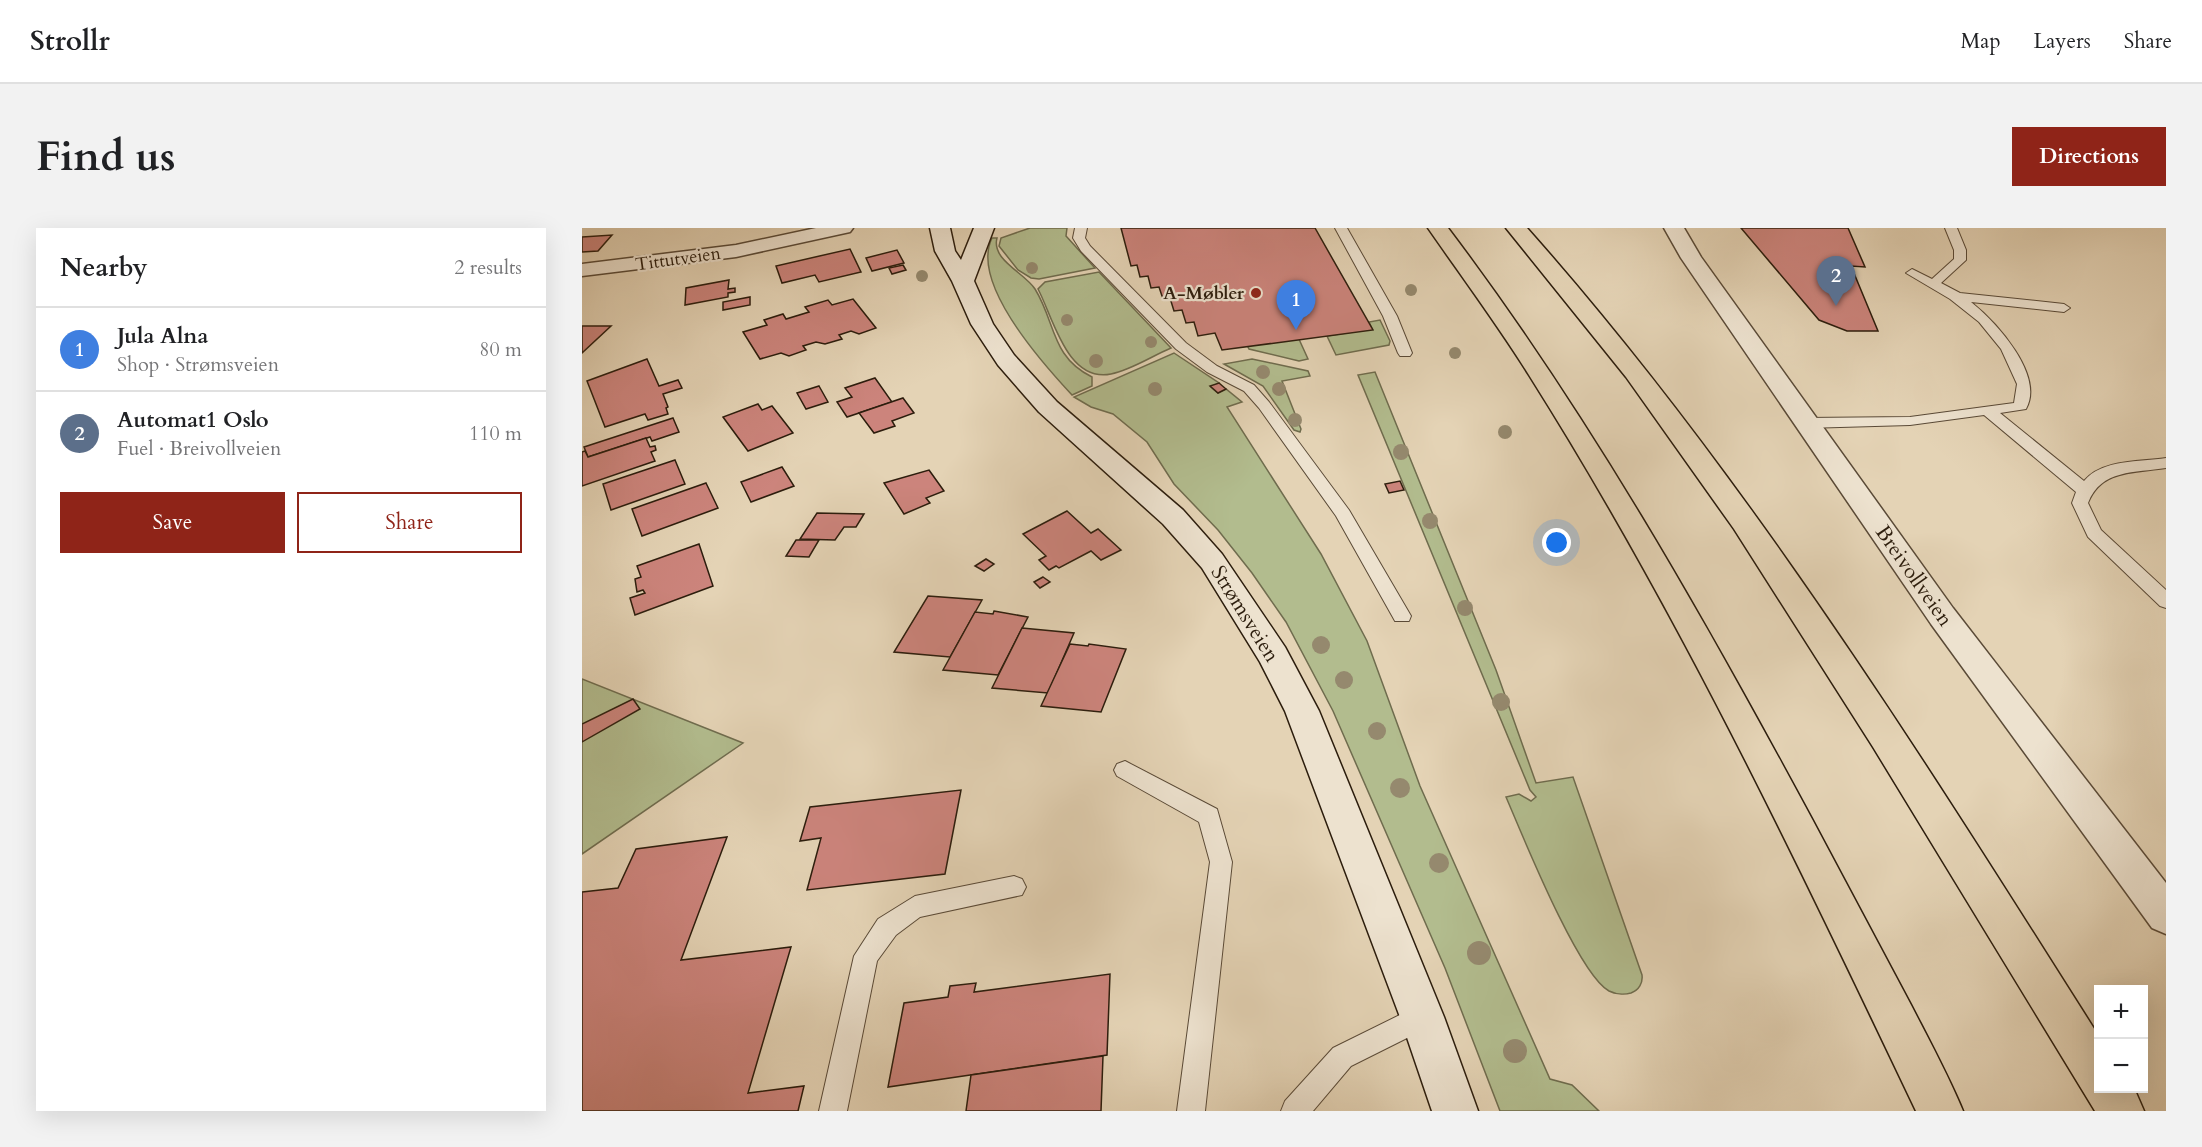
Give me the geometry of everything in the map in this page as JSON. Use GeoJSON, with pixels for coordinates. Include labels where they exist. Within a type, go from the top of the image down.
{"type":"FeatureCollection","features":[{"type":"Feature","properties":{"kind":"highway"},"geometry":{"type":"LineString","coordinates":[[1438,228],[1534,362],[1654,562],[1798,830],[1940,1111]]}},
{"type":"Feature","properties":{"kind":"highway"},"geometry":{"type":"LineString","coordinates":[[1516,228],[1603,331],[1702,461],[1760,545],[1906,768],[2094,1070]]}},
{"type":"Feature","properties":{"kind":"highway"},"geometry":{"type":"LineString","coordinates":[[2110,1093],[2121,1111]]}},
{"type":"Feature","properties":{"kind":"main road","name":"Tittutveien"},"geometry":{"type":"LineString","coordinates":[[582,270],[736,251],[843,228]]}},
{"type":"Feature","properties":{"kind":"main road","name":"Strømsveien"},"geometry":{"type":"LineString","coordinates":[[940,228],[945,251],[963,281],[982,324],[1023,381],[1076,434],[1173,517],[1212,561],[1245,609],[1302,711],[1422,1017],[1455,1111]]}},
{"type":"Feature","properties":{"kind":"main road"},"geometry":{"type":"LineString","coordinates":[[963,281],[984,228]]}},
{"type":"Feature","properties":{"kind":"main road","name":"Breivollveien"},"geometry":{"type":"LineString","coordinates":[[1674,228],[1691,258],[1942,616],[2164,909]]}},
{"type":"Feature","properties":{"kind":"main road"},"geometry":{"type":"LineString","coordinates":[[721,236],[736,251]]}},
{"type":"Feature","properties":{"kind":"lane"},"geometry":{"type":"LineString","coordinates":[[1081,228],[1079,238],[1085,248],[1181,346],[1212,369],[1249,388],[1264,405],[1343,514],[1402,616]]}},
{"type":"Feature","properties":{"kind":"lane"},"geometry":{"type":"LineString","coordinates":[[1341,228],[1390,316],[1406,353]]}},
{"type":"Feature","properties":{"kind":"lane"},"geometry":{"type":"LineString","coordinates":[[1933,284],[1960,260],[1960,250],[1952,228]]}},
{"type":"Feature","properties":{"kind":"lane"},"geometry":{"type":"LineString","coordinates":[[1805,423],[1910,421],[2021,406],[2024,384],[2007,348],[1984,319],[1957,297],[1912,273]]}},
{"type":"Feature","properties":{"kind":"lane"},"geometry":{"type":"LineString","coordinates":[[1957,297],[2064,308]]}},
{"type":"Feature","properties":{"kind":"lane"},"geometry":{"type":"LineString","coordinates":[[1987,410],[2083,489]]}},
{"type":"Feature","properties":{"kind":"lane"},"geometry":{"type":"LineString","coordinates":[[2166,464],[2108,472],[2092,478],[2083,489],[2080,504],[2094,533],[2166,602]]}},
{"type":"Feature","properties":{"kind":"lane"},"geometry":{"type":"LineString","coordinates":[[1125,770],[1209,816],[1221,862],[1191,1111]]}},
{"type":"Feature","properties":{"kind":"lane"},"geometry":{"type":"LineString","coordinates":[[833,1111],[866,956],[887,927],[915,907],[1014,887]]}},
{"type":"Feature","properties":{"kind":"lane"},"geometry":{"type":"LineString","coordinates":[[1295,1111],[1342,1057],[1422,1017]]}},
{"type":"Feature","properties":{"kind":"green space"},"geometry":{"type":"Polygon","coordinates":[[[1030,228],[1067,228],[1066,236],[1095,268],[1039,279],[1031,278],[1018,270],[999,246],[1001,238],[1030,228]]]}},
{"type":"Feature","properties":{"kind":"green space"},"geometry":{"type":"Polygon","coordinates":[[[992,238],[997,238],[999,253],[1004,260],[1035,289],[1061,349],[1069,360],[1092,377],[1092,386],[1072,395],[1013,322],[1000,300],[991,277],[988,256],[992,238]]]}},
{"type":"Feature","properties":{"kind":"green space"},"geometry":{"type":"Polygon","coordinates":[[[1099,272],[1171,348],[1134,366],[1111,374],[1096,374],[1083,368],[1073,358],[1056,331],[1038,289],[1045,282],[1099,272]]]}},
{"type":"Feature","properties":{"kind":"green space"},"geometry":{"type":"Polygon","coordinates":[[[1380,320],[1390,341],[1389,345],[1336,355],[1327,336],[1372,329],[1369,322],[1380,320]]]}},
{"type":"Feature","properties":{"kind":"green space"},"geometry":{"type":"Polygon","coordinates":[[[1298,337],[1308,359],[1299,361],[1249,349],[1247,345],[1298,337]]]}},
{"type":"Feature","properties":{"kind":"green space"},"geometry":{"type":"Polygon","coordinates":[[[1174,353],[1219,383],[1211,387],[1218,393],[1226,389],[1242,402],[1227,407],[1321,554],[1367,641],[1420,786],[1550,1079],[1572,1085],[1599,1111],[1500,1111],[1445,968],[1333,711],[1286,622],[1218,530],[1174,484],[1147,442],[1113,414],[1091,407],[1074,397],[1174,353]]]}},
{"type":"Feature","properties":{"kind":"green space"},"geometry":{"type":"Polygon","coordinates":[[[1252,359],[1308,371],[1310,376],[1282,381],[1301,429],[1300,432],[1294,430],[1263,386],[1224,364],[1252,359]]]}},
{"type":"Feature","properties":{"kind":"green space"},"geometry":{"type":"Polygon","coordinates":[[[1375,372],[1496,670],[1536,783],[1573,777],[1642,975],[1640,986],[1631,993],[1620,994],[1609,991],[1596,979],[1582,959],[1552,902],[1506,797],[1519,794],[1531,801],[1536,797],[1530,790],[1358,375],[1375,372]]]}},
{"type":"Feature","properties":{"kind":"green space"},"geometry":{"type":"Polygon","coordinates":[[[582,679],[743,743],[582,854],[582,679]]]}},
{"type":"Feature","properties":{"kind":"building","name":"A-Møbler"},"geometry":{"type":"Polygon","coordinates":[[[1121,228],[1315,228],[1373,330],[1222,350],[1215,333],[1198,336],[1194,322],[1186,323],[1182,310],[1174,311],[1170,298],[1163,299],[1159,287],[1151,288],[1148,276],[1140,277],[1137,265],[1131,266],[1121,228]]]}},
{"type":"Feature","properties":{"kind":"building"},"geometry":{"type":"Polygon","coordinates":[[[1741,228],[1848,228],[1865,267],[1851,266],[1878,331],[1847,331],[1819,320],[1741,228]]]}},
{"type":"Feature","properties":{"kind":"building"},"geometry":{"type":"Polygon","coordinates":[[[612,235],[598,251],[582,252],[582,237],[612,235]]]}},
{"type":"Feature","properties":{"kind":"building"},"geometry":{"type":"Polygon","coordinates":[[[850,249],[861,272],[819,282],[815,275],[782,283],[776,266],[850,249]]]}},
{"type":"Feature","properties":{"kind":"building"},"geometry":{"type":"Polygon","coordinates":[[[897,250],[904,263],[872,271],[866,258],[897,250]]]}},
{"type":"Feature","properties":{"kind":"building"},"geometry":{"type":"Polygon","coordinates":[[[903,265],[906,270],[892,274],[889,268],[903,265]]]}},
{"type":"Feature","properties":{"kind":"building"},"geometry":{"type":"Polygon","coordinates":[[[729,280],[728,289],[735,288],[735,292],[728,293],[728,297],[685,305],[686,288],[729,280]]]}},
{"type":"Feature","properties":{"kind":"building"},"geometry":{"type":"Polygon","coordinates":[[[750,297],[750,305],[723,310],[723,302],[750,297]]]}},
{"type":"Feature","properties":{"kind":"building"},"geometry":{"type":"Polygon","coordinates":[[[853,299],[876,328],[859,334],[851,331],[839,335],[842,339],[825,344],[816,342],[803,346],[806,350],[789,356],[781,353],[760,359],[743,332],[767,325],[764,320],[783,314],[786,319],[809,312],[805,307],[828,300],[832,305],[853,299]]]}},
{"type":"Feature","properties":{"kind":"building"},"geometry":{"type":"Polygon","coordinates":[[[582,326],[611,326],[582,353],[582,326]]]}},
{"type":"Feature","properties":{"kind":"building"},"geometry":{"type":"Polygon","coordinates":[[[647,359],[659,386],[678,380],[682,388],[663,394],[668,414],[648,420],[645,414],[605,427],[587,381],[647,359]]]}},
{"type":"Feature","properties":{"kind":"building"},"geometry":{"type":"Polygon","coordinates":[[[875,378],[892,402],[847,417],[837,402],[852,397],[845,388],[875,378]]]}},
{"type":"Feature","properties":{"kind":"building"},"geometry":{"type":"Polygon","coordinates":[[[1219,383],[1226,389],[1218,393],[1210,386],[1219,383]]]}},
{"type":"Feature","properties":{"kind":"building"},"geometry":{"type":"Polygon","coordinates":[[[819,386],[828,402],[806,409],[797,393],[819,386]]]}},
{"type":"Feature","properties":{"kind":"building"},"geometry":{"type":"Polygon","coordinates":[[[903,398],[914,413],[892,421],[895,426],[874,433],[859,413],[903,398]]]}},
{"type":"Feature","properties":{"kind":"building"},"geometry":{"type":"Polygon","coordinates":[[[758,404],[762,410],[772,406],[793,433],[748,451],[723,417],[758,404]]]}},
{"type":"Feature","properties":{"kind":"building"},"geometry":{"type":"Polygon","coordinates":[[[673,418],[679,432],[652,441],[650,437],[588,457],[584,447],[673,418]]]}},
{"type":"Feature","properties":{"kind":"building"},"geometry":{"type":"Polygon","coordinates":[[[646,438],[650,447],[655,446],[656,450],[651,452],[655,461],[582,486],[582,452],[585,451],[588,457],[646,438]]]}},
{"type":"Feature","properties":{"kind":"building"},"geometry":{"type":"Polygon","coordinates":[[[675,460],[685,484],[611,510],[603,484],[675,460]]]}},
{"type":"Feature","properties":{"kind":"building"},"geometry":{"type":"Polygon","coordinates":[[[782,467],[794,486],[751,502],[741,482],[782,467]]]}},
{"type":"Feature","properties":{"kind":"building"},"geometry":{"type":"Polygon","coordinates":[[[929,470],[944,491],[926,498],[930,503],[904,514],[884,483],[929,470]]]}},
{"type":"Feature","properties":{"kind":"building"},"geometry":{"type":"Polygon","coordinates":[[[1400,481],[1404,490],[1389,493],[1385,484],[1400,481]]]}},
{"type":"Feature","properties":{"kind":"building"},"geometry":{"type":"Polygon","coordinates":[[[706,483],[718,508],[642,536],[632,509],[706,483]]]}},
{"type":"Feature","properties":{"kind":"building"},"geometry":{"type":"Polygon","coordinates":[[[1067,511],[1091,533],[1098,529],[1121,550],[1101,560],[1091,551],[1059,568],[1056,566],[1049,570],[1039,560],[1046,556],[1023,534],[1067,511]]]}},
{"type":"Feature","properties":{"kind":"building"},"geometry":{"type":"Polygon","coordinates":[[[817,513],[864,514],[856,527],[844,527],[835,540],[800,539],[817,513]]]}},
{"type":"Feature","properties":{"kind":"building"},"geometry":{"type":"Polygon","coordinates":[[[796,540],[819,540],[809,557],[786,556],[796,540]]]}},
{"type":"Feature","properties":{"kind":"building"},"geometry":{"type":"Polygon","coordinates":[[[699,544],[713,586],[635,615],[630,598],[645,593],[643,590],[637,592],[635,579],[641,577],[637,566],[699,544]]]}},
{"type":"Feature","properties":{"kind":"building"},"geometry":{"type":"Polygon","coordinates":[[[986,559],[994,564],[984,571],[975,566],[986,559]]]}},
{"type":"Feature","properties":{"kind":"building"},"geometry":{"type":"Polygon","coordinates":[[[1043,577],[1050,582],[1040,588],[1034,582],[1043,577]]]}},
{"type":"Feature","properties":{"kind":"building"},"geometry":{"type":"Polygon","coordinates":[[[928,596],[982,600],[950,657],[894,652],[928,596]]]}},
{"type":"Feature","properties":{"kind":"building"},"geometry":{"type":"Polygon","coordinates":[[[994,611],[1028,617],[998,675],[943,670],[975,612],[993,614],[994,611]]]}},
{"type":"Feature","properties":{"kind":"building"},"geometry":{"type":"Polygon","coordinates":[[[1022,628],[1074,633],[1048,693],[992,688],[1022,628]]]}},
{"type":"Feature","properties":{"kind":"building"},"geometry":{"type":"Polygon","coordinates":[[[1070,644],[1126,649],[1101,712],[1041,706],[1070,644]]]}},
{"type":"Feature","properties":{"kind":"building"},"geometry":{"type":"Polygon","coordinates":[[[633,699],[640,709],[582,742],[582,724],[633,699]]]}},
{"type":"Feature","properties":{"kind":"building"},"geometry":{"type":"Polygon","coordinates":[[[961,790],[945,874],[807,890],[821,838],[800,841],[810,807],[961,790]]]}},
{"type":"Feature","properties":{"kind":"building"},"geometry":{"type":"Polygon","coordinates":[[[727,837],[681,960],[791,947],[748,1093],[804,1086],[798,1111],[582,1111],[582,892],[618,888],[636,849],[727,837]]]}},
{"type":"Feature","properties":{"kind":"building"},"geometry":{"type":"Polygon","coordinates":[[[1110,974],[1107,1055],[888,1087],[904,1003],[948,997],[950,986],[976,983],[974,992],[1110,974]]]}},
{"type":"Feature","properties":{"kind":"building"},"geometry":{"type":"Polygon","coordinates":[[[1103,1056],[1101,1111],[966,1111],[971,1075],[1103,1056]]]}},
{"type":"Feature","properties":{"kind":"place","name":"A-Møbler"},"geometry":{"type":"Point","coordinates":[1256,293]}},
{"type":"Feature","properties":{"kind":"place","name":"Automat1 Oslo"},"geometry":{"type":"Point","coordinates":[1836,306]}},
{"type":"Feature","properties":{"kind":"place","name":"Jula Alna"},"geometry":{"type":"Point","coordinates":[1296,330]}}]}
